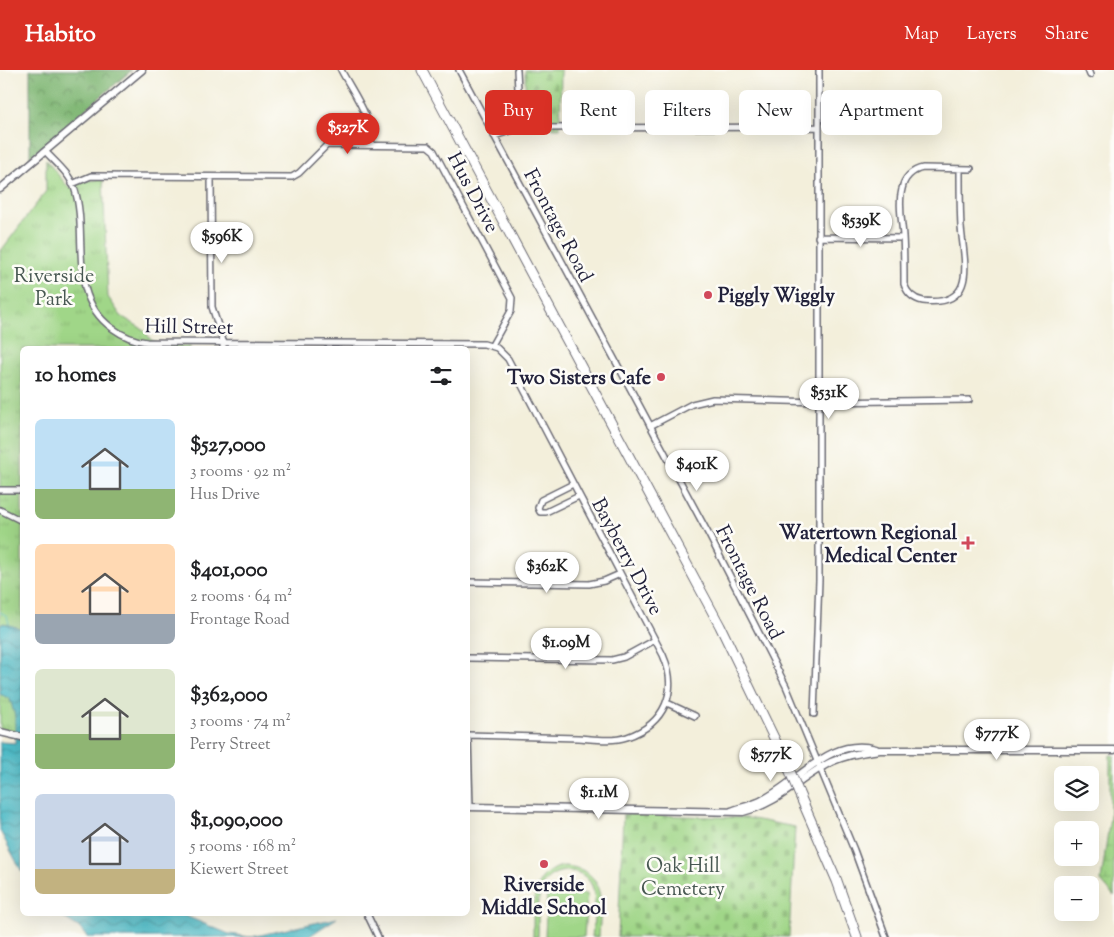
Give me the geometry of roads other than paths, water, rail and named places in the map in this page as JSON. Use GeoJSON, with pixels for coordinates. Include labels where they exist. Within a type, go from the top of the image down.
{"type":"FeatureCollection","features":[{"type":"Feature","properties":{"kind":"highway"},"geometry":{"type":"LineString","coordinates":[[422,70],[720,626],[789,769],[837,882],[857,937]]}},
{"type":"Feature","properties":{"kind":"street"},"geometry":{"type":"LineString","coordinates":[[0,189],[142,70]]}},
{"type":"Feature","properties":{"kind":"street"},"geometry":{"type":"LineString","coordinates":[[341,70],[367,118],[372,132],[371,145]]}},
{"type":"Feature","properties":{"kind":"street","name":"Frontage Road"},"geometry":{"type":"LineString","coordinates":[[459,70],[650,426],[786,686],[886,937]]}},
{"type":"Feature","properties":{"kind":"street"},"geometry":{"type":"LineString","coordinates":[[518,70],[519,90]]}},
{"type":"Feature","properties":{"kind":"street"},"geometry":{"type":"LineString","coordinates":[[814,714],[819,580],[819,70]]}},
{"type":"Feature","properties":{"kind":"street"},"geometry":{"type":"LineString","coordinates":[[552,128],[818,127]]}},
{"type":"Feature","properties":{"kind":"street","name":"Hus Drive"},"geometry":{"type":"LineString","coordinates":[[72,184],[91,176],[292,176],[299,173],[327,145],[422,145],[430,147],[434,151],[512,298],[511,311],[492,345]]}},
{"type":"Feature","properties":{"kind":"street","name":"Hill Street"},"geometry":{"type":"LineString","coordinates":[[45,151],[72,184],[76,201],[83,277],[89,299],[101,318],[118,332],[134,340],[147,342],[376,342],[434,346]]}},
{"type":"Feature","properties":{"kind":"street"},"geometry":{"type":"LineString","coordinates":[[960,169],[961,226],[966,266],[963,284],[958,294],[947,299],[931,301],[916,299],[908,293],[904,284],[901,190],[909,175],[923,168],[971,169]]}},
{"type":"Feature","properties":{"kind":"street"},"geometry":{"type":"LineString","coordinates":[[211,177],[212,307],[223,346]]}},
{"type":"Feature","properties":{"kind":"street"},"geometry":{"type":"LineString","coordinates":[[818,237],[903,238]]}},
{"type":"Feature","properties":{"kind":"street"},"geometry":{"type":"LineString","coordinates":[[147,342],[150,346]]}},
{"type":"Feature","properties":{"kind":"street"},"geometry":{"type":"LineString","coordinates":[[434,346],[492,345]]}},
{"type":"Feature","properties":{"kind":"street","name":"Bayberry Drive"},"geometry":{"type":"LineString","coordinates":[[492,345],[504,354],[511,365],[656,640],[668,667],[670,692],[667,703]]}},
{"type":"Feature","properties":{"kind":"street"},"geometry":{"type":"LineString","coordinates":[[650,426],[702,401],[969,400]]}},
{"type":"Feature","properties":{"kind":"street"},"geometry":{"type":"LineString","coordinates":[[573,484],[540,500],[538,508],[540,512],[546,512],[579,496]]}},
{"type":"Feature","properties":{"kind":"street"},"geometry":{"type":"LineString","coordinates":[[0,490],[20,490]]}},
{"type":"Feature","properties":{"kind":"street"},"geometry":{"type":"LineString","coordinates":[[0,510],[20,520]]}},
{"type":"Feature","properties":{"kind":"street"},"geometry":{"type":"LineString","coordinates":[[470,582],[589,584],[604,581],[620,574]]}},
{"type":"Feature","properties":{"kind":"street"},"geometry":{"type":"LineString","coordinates":[[470,658],[612,660],[624,657],[656,640]]}},
{"type":"Feature","properties":{"kind":"street"},"geometry":{"type":"LineString","coordinates":[[470,735],[617,739],[642,730],[658,716],[667,703],[695,716]]}},
{"type":"Feature","properties":{"kind":"street"},"geometry":{"type":"LineString","coordinates":[[0,732],[20,736]]}},
{"type":"Feature","properties":{"kind":"street"},"geometry":{"type":"LineString","coordinates":[[470,807],[743,812],[764,806],[783,795],[819,765],[844,757],[880,750],[1114,750]]}},
{"type":"Feature","properties":{"kind":"street"},"geometry":{"type":"LineString","coordinates":[[368,916],[378,937]]}},
{"type":"Feature","properties":{"kind":"water"},"geometry":{"type":"Polygon","coordinates":[[[4,623],[20,628],[20,868],[0,831],[0,742],[15,743],[15,716],[10,699],[0,694],[0,625],[4,623]]]}},
{"type":"Feature","properties":{"kind":"water"},"geometry":{"type":"Polygon","coordinates":[[[62,916],[186,916],[229,934],[251,937],[87,937],[78,927],[62,916]]]}},
{"type":"Feature","properties":{"kind":"water"},"geometry":{"type":"Polygon","coordinates":[[[337,918],[308,937],[251,937],[337,918]]]}},
{"type":"Feature","properties":{"kind":"waterway"},"geometry":{"type":"LineString","coordinates":[[0,612],[7,616],[9,624]]}},
{"type":"Feature","properties":{"kind":"place","name":"Piggly Wiggly"},"geometry":{"type":"Point","coordinates":[708,295]}},
{"type":"Feature","properties":{"kind":"place","name":"Two Sisters Cafe"},"geometry":{"type":"Point","coordinates":[661,377]}},
{"type":"Feature","properties":{"kind":"place","name":"Watertown Regional Medical Center"},"geometry":{"type":"Point","coordinates":[968,543]}},
{"type":"Feature","properties":{"kind":"place","name":"Riverside Middle School"},"geometry":{"type":"Point","coordinates":[544,864]}},
{"type":"Feature","properties":{"kind":"park label","name":"Riverside Park"},"geometry":{"type":"Point","coordinates":[54,286]}},
{"type":"Feature","properties":{"kind":"park label","name":"Oak Hill Cemetery"},"geometry":{"type":"Point","coordinates":[683,876]}}]}
